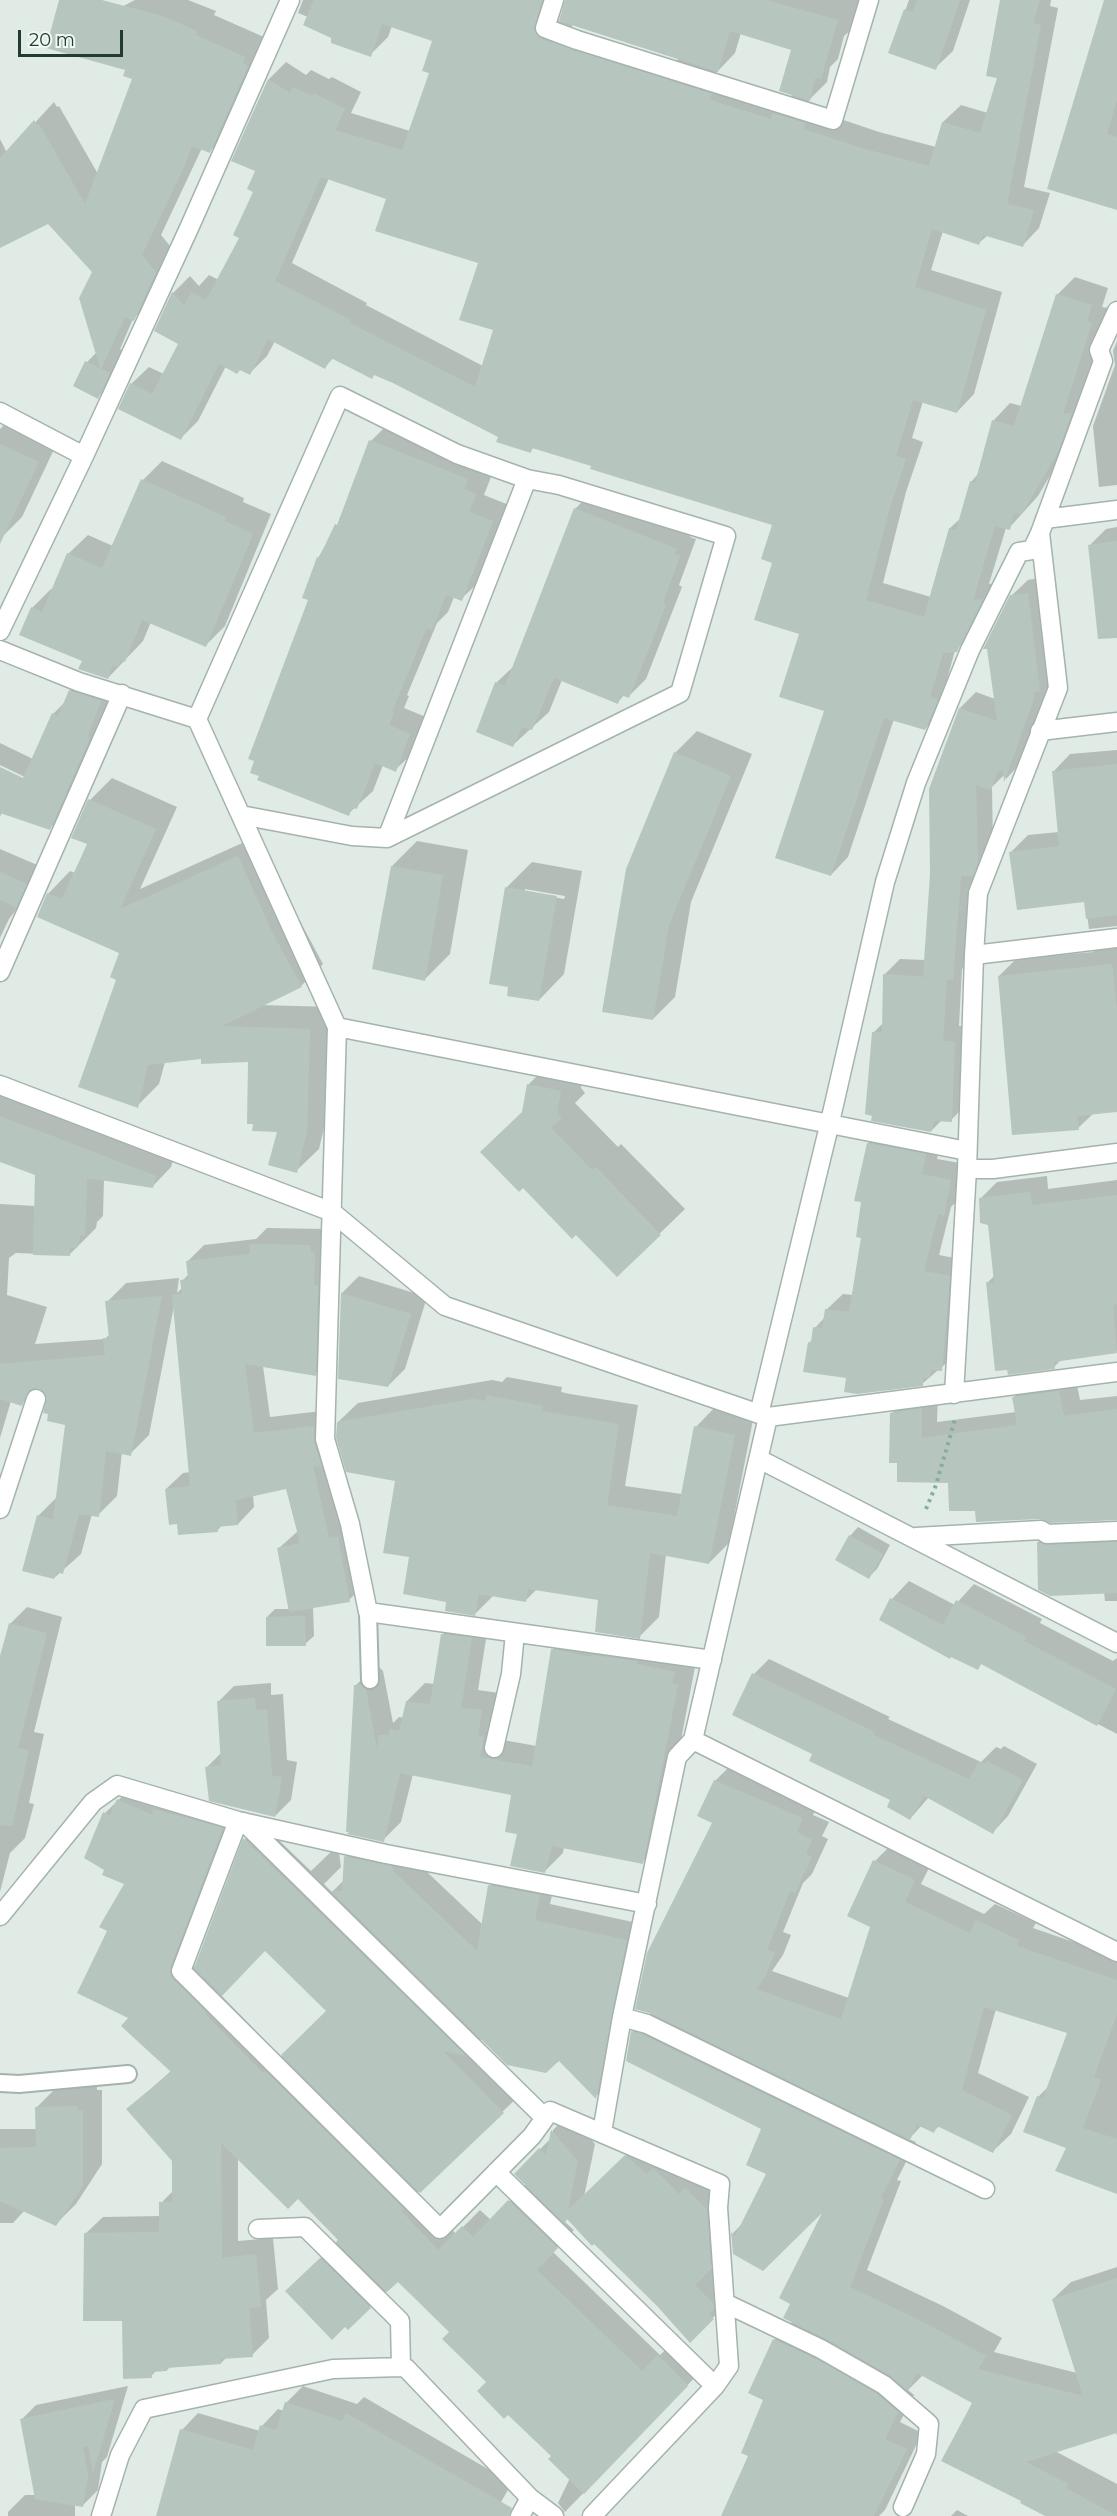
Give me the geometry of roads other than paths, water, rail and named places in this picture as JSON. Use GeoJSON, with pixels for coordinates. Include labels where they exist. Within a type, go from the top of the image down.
{"type":"FeatureCollection","features":[{"type":"Feature","properties":{"kind":"street"},"geometry":{"type":"LineString","coordinates":[[0,631],[190,226],[290,0]]}},
{"type":"Feature","properties":{"kind":"street"},"geometry":{"type":"LineString","coordinates":[[554,0],[545,28],[833,120],[869,0]]}},
{"type":"Feature","properties":{"kind":"street"},"geometry":{"type":"LineString","coordinates":[[602,2132],[622,2017],[677,1757],[693,1740],[759,1459],[764,1415],[885,882],[916,783],[970,650],[1019,552],[1032,550],[1042,526],[1103,361],[1099,350],[1117,310]]}},
{"type":"Feature","properties":{"kind":"street"},"geometry":{"type":"LineString","coordinates":[[197,719],[340,396],[457,454],[527,478],[559,485],[726,536],[680,693],[387,838],[352,836],[241,815]]}},
{"type":"Feature","properties":{"kind":"street"},"geometry":{"type":"LineString","coordinates":[[0,412],[84,456]]}},
{"type":"Feature","properties":{"kind":"street"},"geometry":{"type":"LineString","coordinates":[[387,838],[527,478]]}},
{"type":"Feature","properties":{"kind":"street"},"geometry":{"type":"LineString","coordinates":[[1042,526],[1117,510]]}},
{"type":"Feature","properties":{"kind":"street"},"geometry":{"type":"LineString","coordinates":[[958,1393],[978,893],[1058,688],[1042,526]]}},
{"type":"Feature","properties":{"kind":"street"},"geometry":{"type":"LineString","coordinates":[[0,650],[79,682],[197,719],[338,1027],[325,1438],[350,1524],[368,1612],[712,1660]]}},
{"type":"Feature","properties":{"kind":"street"},"geometry":{"type":"LineString","coordinates":[[0,972],[122,694]]}},
{"type":"Feature","properties":{"kind":"street"},"geometry":{"type":"LineString","coordinates":[[1040,732],[1117,722]]}},
{"type":"Feature","properties":{"kind":"street"},"geometry":{"type":"LineString","coordinates":[[974,955],[1117,938]]}},
{"type":"Feature","properties":{"kind":"street"},"geometry":{"type":"LineString","coordinates":[[338,1027],[830,1122],[993,1169],[1117,1153]]}},
{"type":"Feature","properties":{"kind":"street"},"geometry":{"type":"LineString","coordinates":[[0,1085],[332,1212],[445,1306],[764,1415],[1117,1372]]}},
{"type":"Feature","properties":{"kind":"street"},"geometry":{"type":"LineString","coordinates":[[0,1509],[36,1399]]}},
{"type":"Feature","properties":{"kind":"street"},"geometry":{"type":"LineString","coordinates":[[759,1459],[915,1537],[1117,1643]]}},
{"type":"Feature","properties":{"kind":"street"},"geometry":{"type":"LineString","coordinates":[[915,1537],[1041,1530],[1047,1534],[1117,1531]]}},
{"type":"Feature","properties":{"kind":"street"},"geometry":{"type":"LineString","coordinates":[[494,1748],[511,1674],[515,1633]]}},
{"type":"Feature","properties":{"kind":"street"},"geometry":{"type":"LineString","coordinates":[[693,1740],[1117,1952]]}},
{"type":"Feature","properties":{"kind":"street"},"geometry":{"type":"LineString","coordinates":[[0,1916],[93,1802],[117,1785],[241,1822],[386,1854],[647,1904]]}},
{"type":"Feature","properties":{"kind":"street"},"geometry":{"type":"LineString","coordinates":[[241,1822],[545,2118]]}},
{"type":"Feature","properties":{"kind":"street"},"geometry":{"type":"LineString","coordinates":[[241,1822],[181,1971],[440,2229],[532,2136],[550,2111],[720,2184],[718,2208],[729,2366],[715,2386],[592,2516]]}},
{"type":"Feature","properties":{"kind":"street"},"geometry":{"type":"LineString","coordinates":[[622,2017],[647,2024],[985,2189]]}},
{"type":"Feature","properties":{"kind":"street"},"geometry":{"type":"LineString","coordinates":[[496,2172],[715,2386]]}},
{"type":"Feature","properties":{"kind":"street"},"geometry":{"type":"LineString","coordinates":[[258,2229],[305,2227],[400,2321],[401,2367]]}},
{"type":"Feature","properties":{"kind":"street"},"geometry":{"type":"LineString","coordinates":[[725,2303],[821,2349],[875,2380],[929,2424],[926,2454],[903,2507]]}},
{"type":"Feature","properties":{"kind":"street"},"geometry":{"type":"LineString","coordinates":[[101,2516],[120,2455],[144,2409],[333,2369],[401,2367],[406,2368],[530,2498],[554,2516]]}},
{"type":"Feature","properties":{"kind":"street"},"geometry":{"type":"LineString","coordinates":[[520,2516],[530,2498]]}},
{"type":"Feature","properties":{"kind":"lane"},"geometry":{"type":"LineString","coordinates":[[368,1612],[370,1680]]}},
{"type":"Feature","properties":{"kind":"lane"},"geometry":{"type":"LineString","coordinates":[[0,2083],[19,2084],[128,2074]]}}]}
